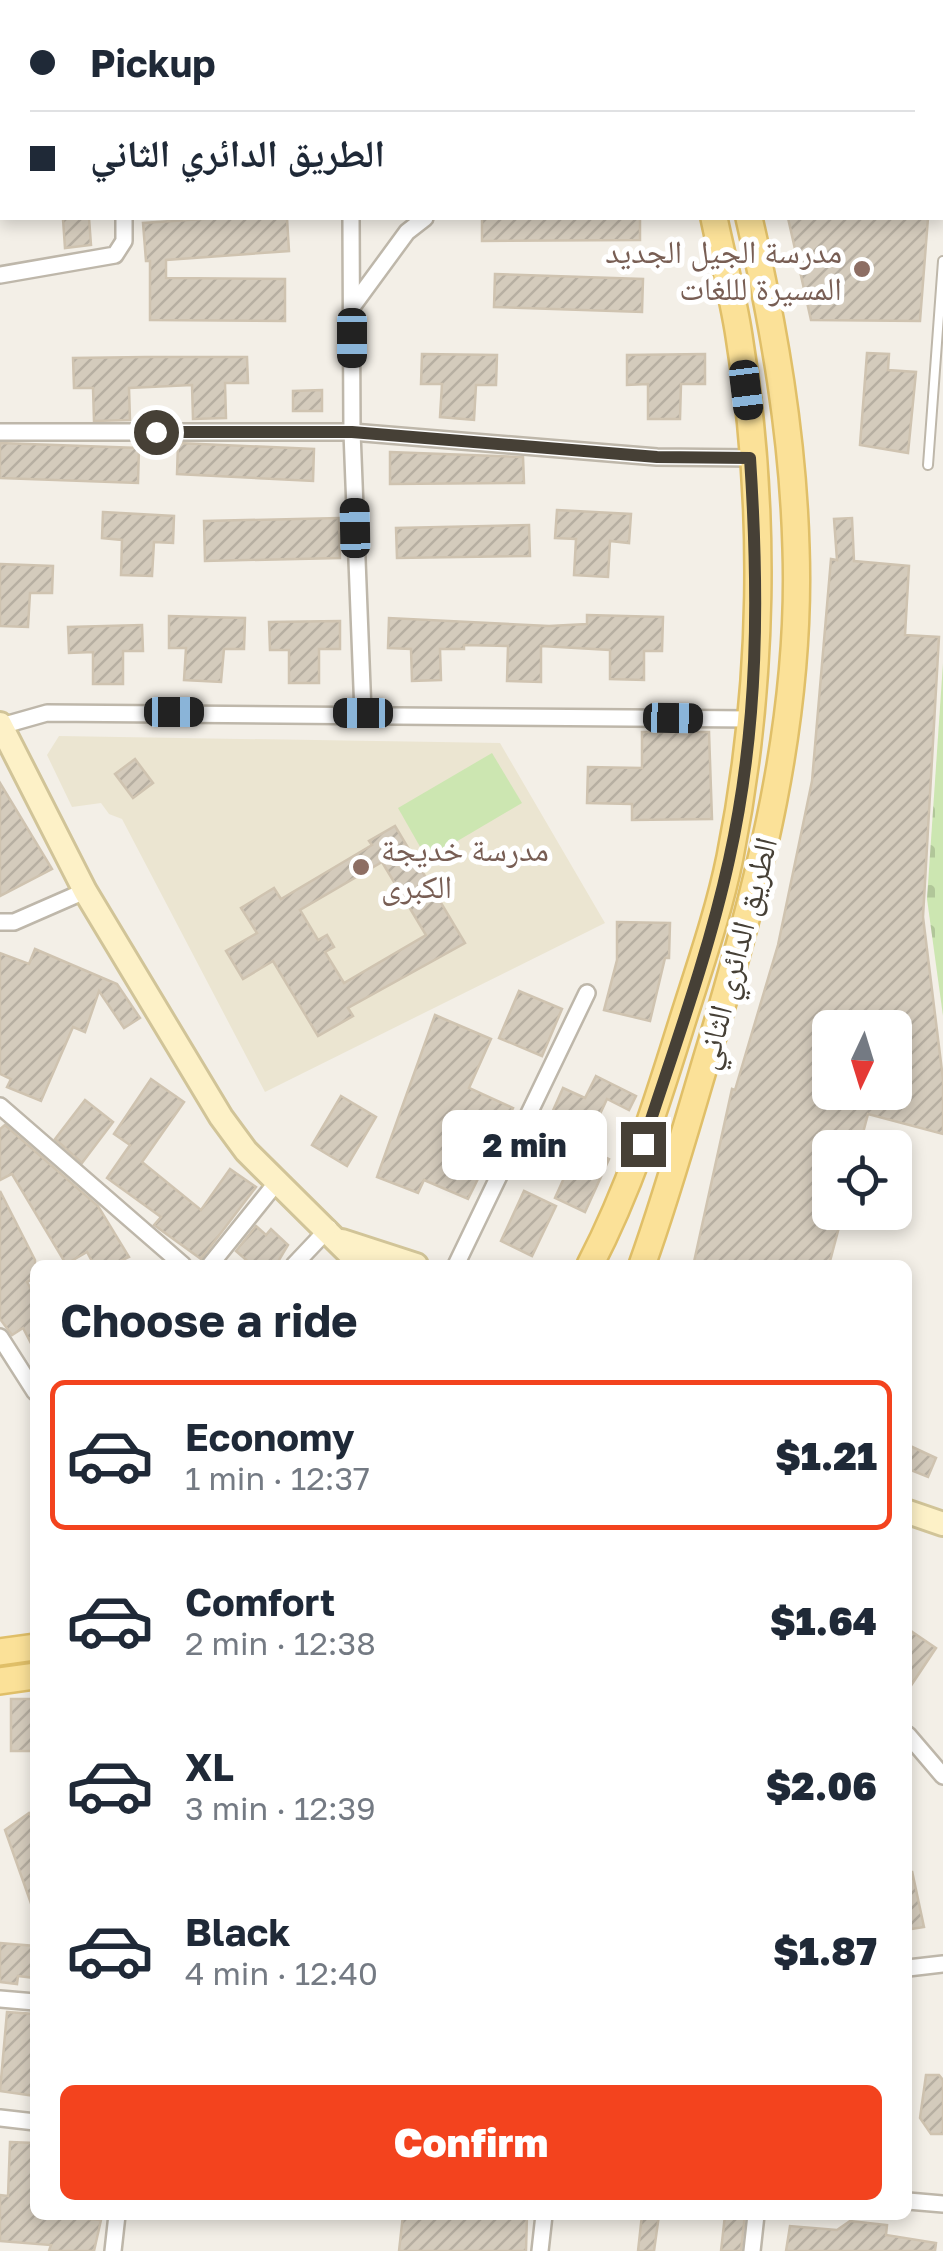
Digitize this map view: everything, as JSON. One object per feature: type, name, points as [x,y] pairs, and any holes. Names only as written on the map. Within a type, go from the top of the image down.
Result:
[{"type":"main road","points":[[589,0],[604,0]]},
{"type":"main road","name":"الطريق الدائري الثاني","points":[[592,1260],[643,1144],[699,969],[729,860],[751,718],[759,594],[750,458],[739,334],[714,220]]},
{"type":"main road","name":"الطريق الدائري الثاني","points":[[644,1260],[751,914],[790,707],[796,564],[792,479],[772,321],[749,220]]},
{"type":"main road","points":[[0,1652],[30,1647]]},
{"type":"main road","points":[[0,1681],[30,1677]]},
{"type":"street","points":[[0,275],[115,255],[124,242],[124,220]]},
{"type":"street","points":[[351,220],[352,432],[363,713]]},
{"type":"street","points":[[352,307],[407,232],[422,220]]},
{"type":"street","points":[[0,432],[352,432],[657,457],[750,458]]},
{"type":"street","points":[[358,1260],[277,1182],[220,1117],[6,751],[0,725],[47,713],[751,718]]},
{"type":"street","points":[[0,922],[14,922],[86,891]]},
{"type":"street","points":[[458,1260],[587,994]]},
{"type":"street","points":[[0,1106],[177,1260]]},
{"type":"street","points":[[214,1260],[277,1182]]},
{"type":"street","points":[[301,1260],[336,1235]]},
{"type":"street","points":[[336,1235],[404,1260]]},
{"type":"street","points":[[0,1337],[30,1384]]},
{"type":"street","points":[[912,1513],[943,1524]]},
{"type":"street","points":[[912,1740],[943,1776]]},
{"type":"street","points":[[912,1968],[943,1964]]},
{"type":"street","points":[[0,1998],[30,2001]]},
{"type":"street","points":[[0,2118],[30,2121]]},
{"type":"street","points":[[912,2200],[943,2204]]},
{"type":"street","points":[[113,2251],[116,2220]]},
{"type":"street","points":[[540,2251],[543,2220]]},
{"type":"street","points":[[752,2251],[755,2220]]},
{"type":"lane","points":[[928,465],[943,260]]},
{"type":"shaded area","name":"مدرسة خديجة الكبرى","points":[[59,736],[500,743],[605,923],[265,1092],[122,819],[109,814],[101,803],[72,807],[47,755]]},
{"type":"green space","points":[[943,663],[943,1016],[927,899]]},
{"type":"green space","points":[[492,753],[522,803],[427,859],[398,808]]},
{"type":"building","points":[[63,220],[89,220],[91,245],[65,248]]},
{"type":"building","points":[[287,220],[289,251],[166,260],[166,278],[285,279],[285,321],[150,320],[150,261],[146,261],[143,223]]},
{"type":"building","points":[[482,220],[640,220],[640,240],[482,241]]},
{"type":"building","name":"مدرسة الجيل الجديد المسيرة لللغات","points":[[788,220],[928,220],[920,321],[811,320]]},
{"type":"building","points":[[495,274],[643,279],[642,312],[494,307]]},
{"type":"building","points":[[867,353],[889,354],[888,370],[916,372],[908,453],[860,445]]},
{"type":"building","points":[[422,354],[497,355],[496,385],[476,385],[474,420],[440,417],[442,384],[421,384]]},
{"type":"building","points":[[705,354],[705,384],[681,384],[680,419],[648,419],[648,384],[627,385],[627,355]]},
{"type":"building","points":[[247,357],[248,383],[225,383],[226,418],[193,419],[192,385],[129,388],[130,420],[94,421],[93,388],[74,388],[73,358]]},
{"type":"building","points":[[322,390],[322,411],[293,411],[293,391]]},
{"type":"building","points":[[0,443],[139,448],[138,483],[0,478]]},
{"type":"building","points":[[178,443],[314,449],[313,481],[177,474]]},
{"type":"building","points":[[390,452],[523,457],[524,483],[390,484]]},
{"type":"building","points":[[557,510],[631,514],[629,543],[610,541],[608,577],[574,575],[576,539],[555,538]]},
{"type":"building","points":[[103,512],[174,516],[173,543],[154,542],[152,576],[121,575],[122,540],[102,538]]},
{"type":"building","points":[[339,518],[340,558],[205,561],[204,521]]},
{"type":"building","points":[[852,518],[854,561],[909,566],[905,635],[939,637],[923,917],[943,1079],[943,1134],[868,1114],[864,1130],[812,1130],[812,1230],[838,1230],[830,1260],[694,1260],[732,1089],[735,1090],[778,945],[812,781],[831,559],[837,560],[834,519]]},
{"type":"building","points":[[529,525],[530,556],[397,558],[396,528]]},
{"type":"building","points":[[0,564],[53,566],[52,593],[30,593],[28,627],[0,626]]},
{"type":"building","points":[[587,615],[663,617],[662,651],[644,651],[644,680],[610,679],[610,650],[541,646],[541,682],[507,681],[508,646],[464,645],[464,649],[440,649],[441,680],[412,681],[411,649],[388,648],[389,618],[549,626],[587,624]]},
{"type":"building","points":[[169,616],[245,618],[244,649],[224,649],[221,682],[184,680],[186,648],[169,648]]},
{"type":"building","points":[[340,621],[340,649],[319,649],[319,683],[289,683],[289,650],[270,650],[269,622]]},
{"type":"building","points":[[142,625],[143,651],[123,651],[123,684],[93,684],[93,652],[69,653],[68,627]]},
{"type":"building","points":[[642,732],[709,732],[712,819],[632,820],[632,804],[587,803],[588,767],[642,768]]},
{"type":"building","points":[[135,759],[153,783],[133,798],[115,774]]},
{"type":"building","points":[[0,783],[52,869],[0,896]]},
{"type":"building","points":[[395,826],[465,943],[348,1008],[353,1016],[318,1036],[273,961],[243,979],[226,951],[257,933],[241,908],[274,888],[281,899],[372,845],[369,841]],"holes":[[[382,862],[426,935],[344,983],[325,952],[334,947],[327,935],[318,940],[300,910]]]},
{"type":"building","points":[[617,922],[670,923],[669,958],[665,958],[650,1021],[604,1010],[617,960]]},
{"type":"building","points":[[35,949],[117,984],[140,1018],[124,1028],[99,991],[85,1032],[73,1027],[41,1101],[7,1087],[11,1079],[0,1074],[0,953],[29,964]]},
{"type":"building","points":[[519,991],[562,1009],[542,1056],[499,1038]]},
{"type":"building","points":[[435,1015],[491,1039],[469,1088],[513,1108],[468,1199],[424,1180],[418,1193],[377,1177]]},
{"type":"building","points":[[596,1076],[636,1096],[629,1110],[607,1099],[587,1142],[547,1124],[563,1088],[585,1098]]},
{"type":"building","points":[[151,1079],[184,1102],[142,1162],[201,1210],[230,1169],[256,1187],[201,1259],[154,1225],[161,1217],[107,1178],[130,1145],[114,1134]]},
{"type":"building","points":[[341,1096],[376,1117],[347,1166],[312,1145]]},
{"type":"building","points":[[85,1100],[113,1122],[82,1163],[55,1139]]},
{"type":"building","points":[[5,1125],[98,1206],[129,1257],[91,1260],[87,1252],[73,1260],[64,1260],[12,1174],[0,1180],[0,1129]]},
{"type":"building","points":[[579,1145],[609,1159],[585,1212],[555,1198]]},
{"type":"building","points":[[0,1191],[35,1260],[30,1260],[27,1282],[30,1341],[23,1328],[12,1335],[0,1319]]},
{"type":"building","points":[[524,1191],[556,1206],[532,1256],[501,1241]]},
{"type":"building","points":[[256,1226],[266,1235],[271,1229],[288,1245],[279,1260],[246,1260],[236,1251]]},
{"type":"building","points":[[912,1447],[936,1458],[928,1477],[912,1471]]},
{"type":"building","points":[[912,1632],[936,1648],[912,1684]]},
{"type":"building","points":[[11,1699],[30,1699],[30,1751],[11,1751]]},
{"type":"building","points":[[30,1814],[30,1901],[5,1830]]},
{"type":"building","points":[[912,1871],[924,1927],[912,1929]]},
{"type":"building","points":[[0,1943],[30,1946],[30,1977],[18,1976],[17,1984],[0,1982]]},
{"type":"building","points":[[7,2012],[30,2014],[30,2095],[0,2091]]},
{"type":"building","points":[[926,2075],[939,2075],[943,2080],[943,2134],[931,2134],[920,2118]]},
{"type":"building","points":[[10,2142],[30,2143],[30,2220],[101,2220],[94,2251],[49,2251],[51,2245],[0,2241],[0,2195],[8,2196]]},
{"type":"building","points":[[402,2220],[527,2220],[526,2251],[399,2251]]},
{"type":"building","points":[[641,2220],[658,2220],[654,2251],[638,2251]]},
{"type":"building","points":[[724,2220],[744,2220],[741,2251],[721,2251]]},
{"type":"building","points":[[850,2221],[887,2225],[886,2235],[936,2243],[935,2251],[786,2251],[790,2226],[837,2230]]},
{"type":"place","name":"مدرسة الجيل الجديد المسيرة لللغات","points":[[862,269]]},
{"type":"place","name":"مدرسة خديجة الكبرى","points":[[361,867]]},
{"type":"route","points":[[156,432],[352,432],[657,457],[750,458],[759,594],[742,788],[711,927],[643,1144]]}]
